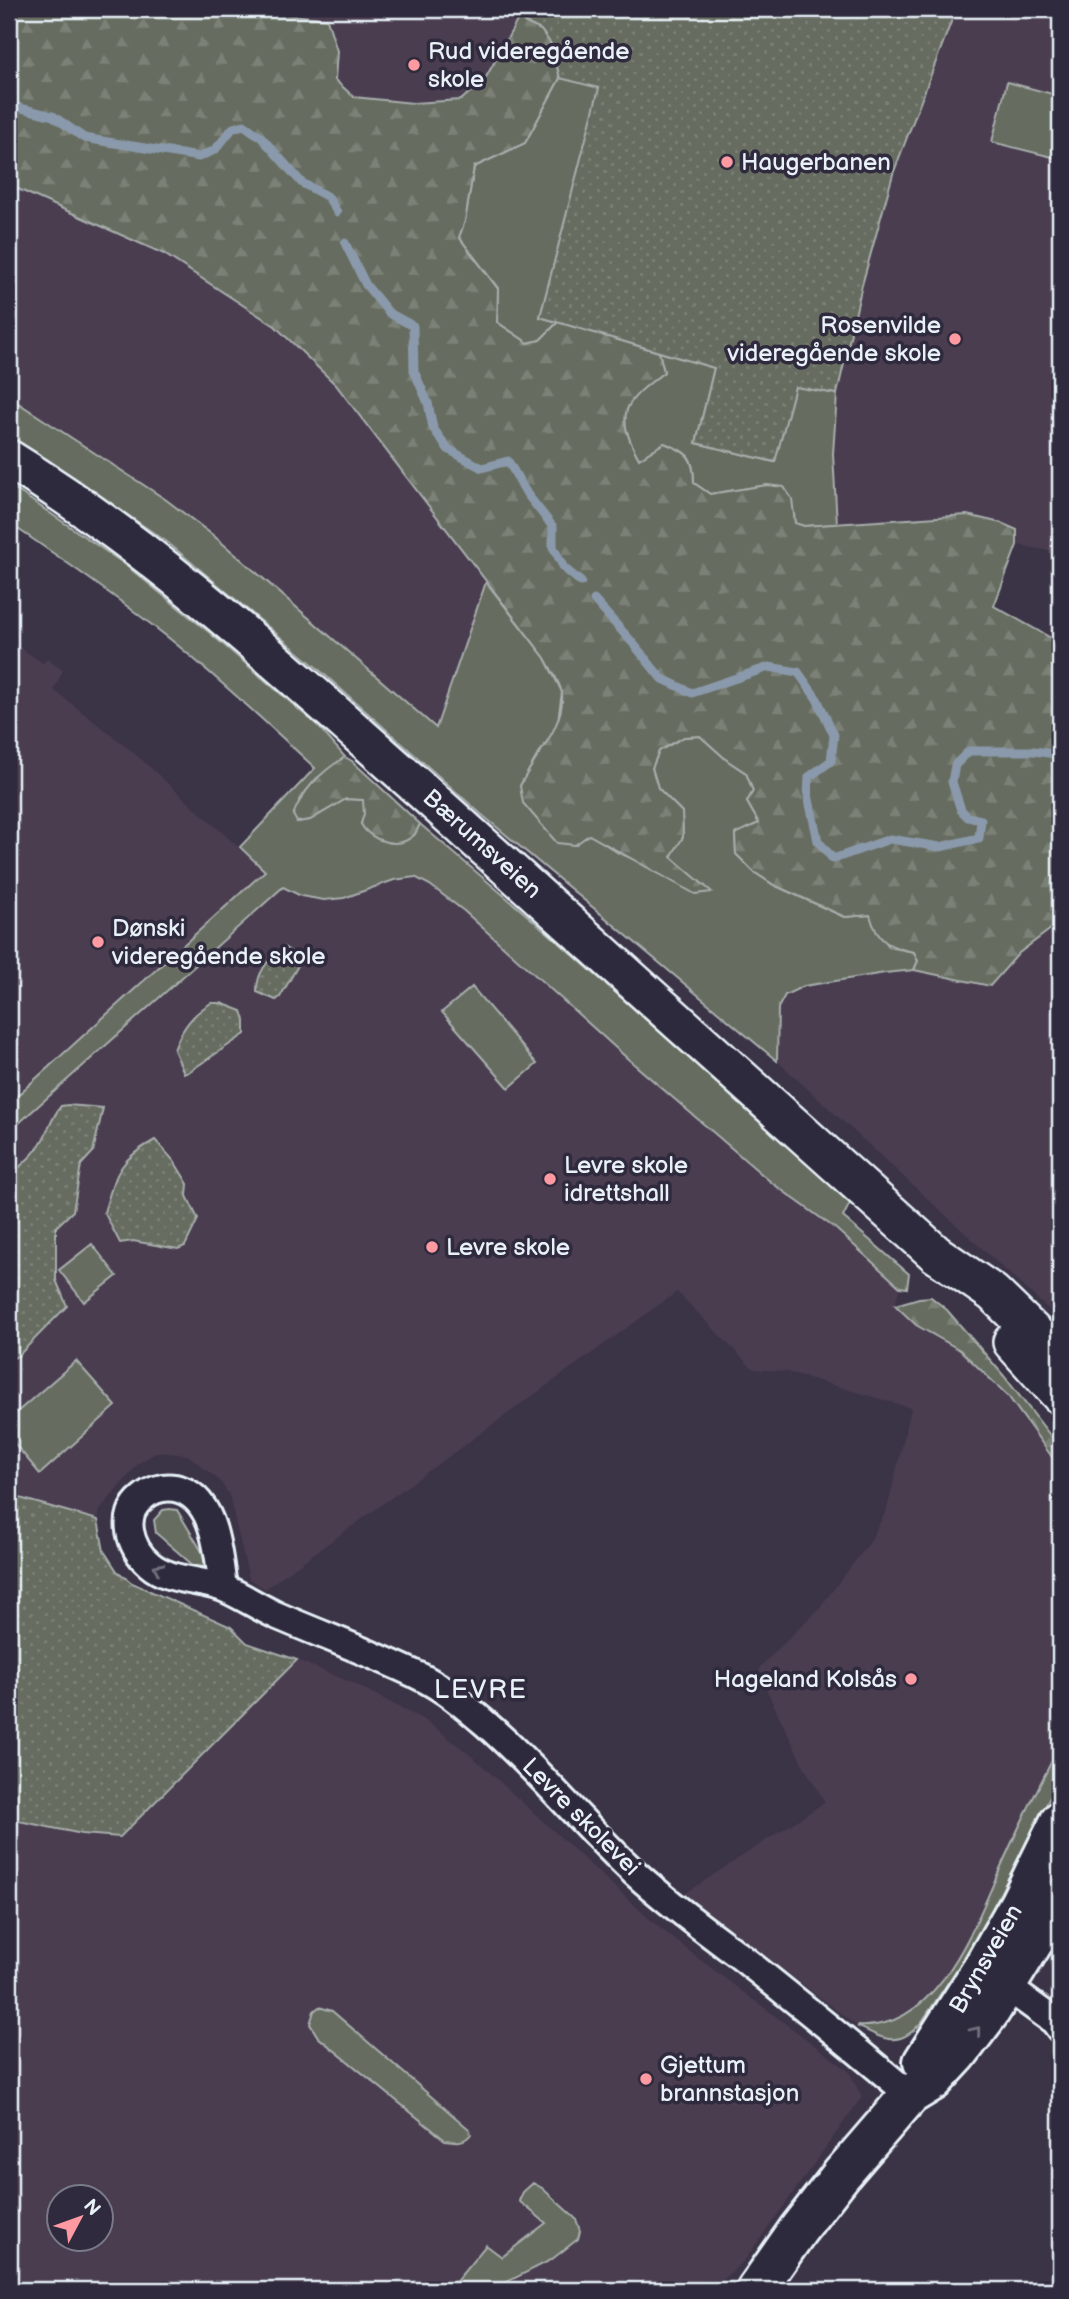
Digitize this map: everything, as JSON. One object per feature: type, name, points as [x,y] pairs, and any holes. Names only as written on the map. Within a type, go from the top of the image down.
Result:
[{"type":"main road","name":"Bærumsveien","points":[[9,458],[116,533],[257,645],[936,1254],[993,1293],[1060,1358]]},
{"type":"main road","name":"Bærumsveien","points":[[936,1254],[1060,1395]]},
{"type":"main road","name":"Brynsveien","points":[[994,1978],[1018,1904],[1060,1821]]},
{"type":"main road","name":"Brynsveien","points":[[756,2290],[818,2204],[909,2095],[920,2065],[1060,1899]]},
{"type":"street","name":"Levre skolevei","points":[[223,1587],[277,1615],[423,1678],[461,1702],[510,1745],[590,1829],[677,1910],[740,1957],[909,2095]]},
{"type":"street","points":[[994,1978],[1054,2021],[1060,2029]]},
{"type":"shaded area","name":"Rud videregående skole","points":[[237,9],[530,9],[518,19],[485,79],[461,100],[413,103],[354,97],[335,80],[337,51],[327,19]]},
{"type":"shaded area","name":"Rosenvilde videregående skole","points":[[956,9],[1060,9],[1060,553],[1017,545],[1016,530],[1001,523],[967,515],[837,524],[833,454],[837,394],[862,285],[893,174]]},
{"type":"shaded area","points":[[9,185],[164,254],[275,326],[336,385],[486,582],[437,728],[214,536],[165,499],[9,397]]},
{"type":"shaded area","name":"Levre skole","points":[[9,640],[43,663],[47,659],[63,670],[54,690],[132,751],[283,887],[301,896],[324,900],[344,898],[394,880],[415,877],[464,911],[628,1059],[772,1183],[836,1229],[900,1287],[895,1305],[916,1325],[960,1350],[1008,1396],[1060,1468],[1060,1745],[957,1961],[938,1987],[908,2014],[885,2024],[857,2026],[684,1894],[825,1802],[804,1767],[766,1689],[759,1668],[819,1608],[869,1543],[887,1509],[911,1408],[787,1372],[753,1369],[677,1292],[265,1589],[249,1579],[229,1495],[220,1481],[187,1455],[157,1452],[139,1463],[100,1510],[98,1520],[9,1495]]},
{"type":"shaded area","points":[[1060,922],[1060,1320],[777,1061],[778,1007],[785,995],[804,986],[914,970],[990,986],[1019,953]]},
{"type":"shaded area","points":[[297,1660],[353,1683],[428,1722],[473,1757],[654,1923],[849,2071],[862,2097],[745,2260],[721,2281],[704,2280],[696,2290],[656,2290],[639,2279],[615,2290],[22,2290],[9,2281],[9,1819],[120,1836]]},
{"type":"green space","points":[[9,9],[237,9],[327,19],[337,51],[335,80],[354,97],[413,103],[461,100],[485,79],[518,19],[541,30],[551,44],[560,78],[525,143],[474,167],[465,221],[459,237],[498,289],[497,322],[528,343],[540,340],[558,322],[659,352],[664,372],[632,400],[625,419],[626,430],[639,459],[664,443],[684,452],[693,467],[694,483],[710,494],[767,485],[784,487],[792,499],[795,523],[804,526],[967,515],[1001,523],[1017,530],[1017,545],[994,606],[1060,643],[1060,922],[1019,953],[990,986],[914,970],[918,961],[914,952],[885,942],[876,931],[870,915],[845,917],[774,885],[754,872],[736,854],[735,834],[759,823],[747,802],[753,791],[746,773],[700,736],[684,737],[659,751],[652,768],[658,788],[682,812],[683,837],[671,857],[712,892],[695,894],[589,835],[575,845],[557,843],[523,803],[520,786],[559,718],[562,693],[557,680],[545,658],[336,385],[275,326],[164,254],[9,185]]},
{"type":"green space","name":"Haugerbanen","points":[[530,9],[956,9],[893,174],[862,285],[837,394],[795,387],[775,462],[696,443],[714,368],[540,317],[599,88],[560,78],[551,44],[541,30],[518,19]]},
{"type":"green space","points":[[560,78],[600,87],[540,317],[558,322],[540,340],[528,343],[497,322],[498,288],[459,237],[465,221],[474,167],[525,143]]},
{"type":"green space","points":[[1007,82],[1060,96],[1060,159],[992,142]]},
{"type":"green space","points":[[659,352],[714,368],[696,443],[774,462],[795,386],[837,394],[833,454],[837,524],[795,524],[794,514],[767,485],[710,494],[694,483],[693,467],[688,456],[664,443],[639,459],[626,430],[625,419],[632,400],[664,372]]},
{"type":"green space","points":[[9,397],[165,499],[214,536],[436,728],[486,582],[545,658],[562,692],[557,728],[520,786],[617,852],[711,892],[670,856],[683,837],[682,812],[658,788],[652,768],[659,751],[684,737],[700,736],[746,773],[753,791],[747,802],[759,823],[735,834],[736,854],[754,872],[774,885],[844,917],[870,915],[889,947],[914,952],[918,961],[914,970],[804,986],[785,995],[778,1008],[777,1061],[481,814],[316,667],[167,542],[9,436]]},
{"type":"green space","points":[[9,485],[123,563],[210,633],[318,726],[345,757],[316,779],[299,800],[297,822],[310,820],[346,799],[364,800],[361,824],[414,835],[420,824],[555,939],[850,1203],[843,1217],[909,1274],[907,1288],[900,1287],[836,1229],[772,1183],[628,1059],[464,911],[415,877],[394,880],[344,898],[324,900],[301,896],[283,887],[9,1132],[9,1103],[265,871],[240,847],[315,768],[244,702],[170,639],[9,523]]},
{"type":"green space","points":[[345,757],[420,824],[415,834],[401,842],[393,843],[371,835],[361,824],[364,814],[363,800],[346,799],[310,820],[297,822],[293,815],[308,789],[329,768]]},
{"type":"green space","points":[[284,947],[300,958],[300,962],[276,1000],[257,992],[257,985],[264,966]]},
{"type":"green space","points":[[472,987],[537,1064],[509,1088],[442,1012]]},
{"type":"green space","points":[[211,1003],[221,1003],[242,1011],[245,1034],[184,1073],[174,1050],[177,1042],[193,1017]]},
{"type":"green space","points":[[61,1106],[103,1108],[93,1152],[81,1165],[73,1211],[56,1227],[56,1280],[67,1306],[18,1356],[9,1360],[9,1180],[39,1146]]},
{"type":"green space","points":[[155,1140],[174,1161],[188,1184],[187,1196],[198,1219],[185,1246],[178,1249],[133,1241],[120,1243],[104,1212],[120,1169],[133,1154]]},
{"type":"green space","points":[[92,1244],[117,1276],[84,1302],[59,1270]]},
{"type":"green space","points":[[931,1297],[947,1310],[1004,1376],[1060,1448],[1060,1468],[1008,1396],[960,1350],[916,1325],[895,1305]]},
{"type":"green space","points":[[76,1361],[116,1406],[40,1474],[9,1437],[9,1419]]},
{"type":"green space","points":[[9,1495],[98,1520],[104,1551],[117,1571],[132,1583],[231,1627],[247,1643],[297,1660],[120,1837],[82,1834],[9,1819]]},
{"type":"green space","points":[[163,1510],[177,1510],[204,1555],[204,1566],[195,1567],[156,1533],[154,1520]]},
{"type":"green space","points":[[1060,1745],[1060,1778],[974,1944],[921,2023],[898,2039],[883,2038],[857,2026],[887,2022],[913,2010],[935,1989],[954,1964]]},
{"type":"green space","points":[[319,2007],[332,2011],[469,2129],[471,2134],[462,2141],[445,2140],[318,2037],[310,2024],[314,2011]]},
{"type":"green space","points":[[533,2183],[576,2219],[580,2231],[578,2239],[551,2260],[491,2290],[449,2290],[486,2245],[502,2257],[546,2223],[519,2201],[523,2192]]},
{"type":"waterway","points":[[9,105],[53,116],[84,138],[199,157],[215,150],[233,128],[244,125],[261,137],[302,183],[328,197],[337,212]]},
{"type":"waterway","points":[[345,243],[366,285],[389,313],[413,326],[414,371],[428,403],[433,428],[448,449],[482,468],[508,461],[527,494],[553,527],[553,547],[564,568],[581,582]]},
{"type":"waterway","points":[[594,600],[661,678],[692,693],[769,667],[798,672],[817,699],[834,735],[831,761],[809,777],[808,795],[818,841],[833,859],[890,839],[940,847],[979,838],[981,820],[968,817],[961,810],[952,782],[955,765],[969,751],[1060,752]]},
{"type":"place","name":"Rud videregående skole","points":[[414,65]]},
{"type":"place","name":"Haugerbanen","points":[[727,162]]},
{"type":"place","name":"Rosenvilde videregående skole","points":[[955,339]]},
{"type":"place","name":"Dønski videregående skole","points":[[98,942]]},
{"type":"place","name":"Levre skole idrettshall","points":[[550,1179]]},
{"type":"place","name":"Levre skole","points":[[432,1247]]},
{"type":"place","name":"Hageland Kolsås","points":[[911,1679]]},
{"type":"place","name":"Gjettum brannstasjon","points":[[646,2079]]},
{"type":"district","name":"LEVRE","points":[[481,1690]]}]
